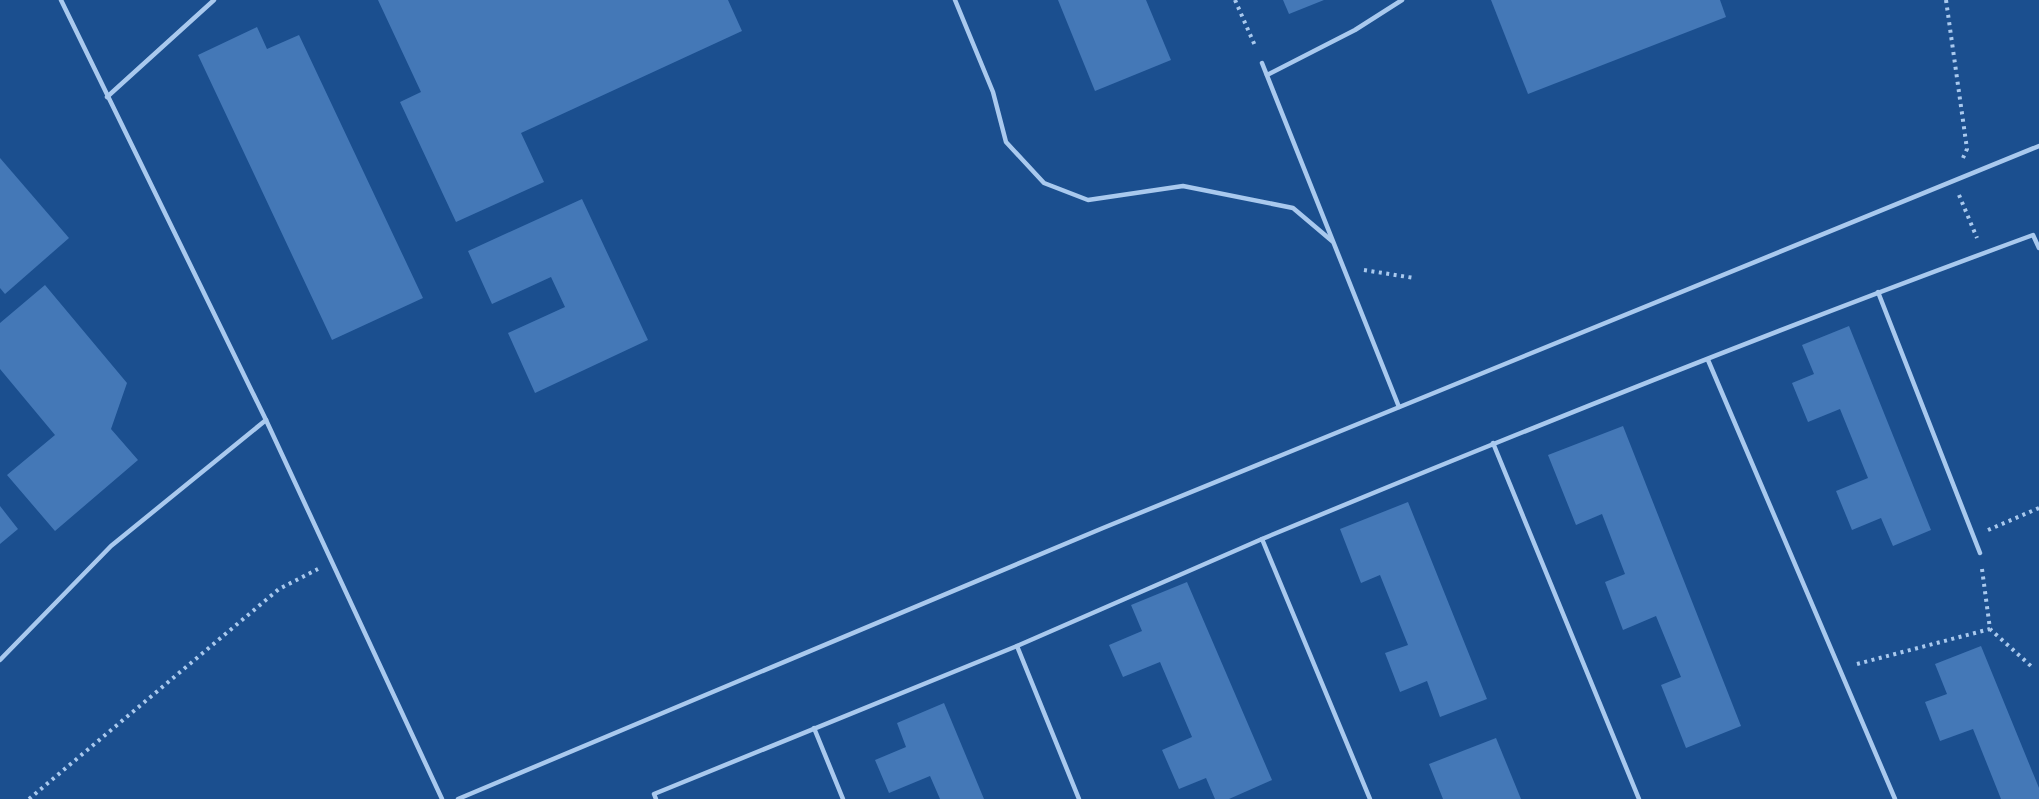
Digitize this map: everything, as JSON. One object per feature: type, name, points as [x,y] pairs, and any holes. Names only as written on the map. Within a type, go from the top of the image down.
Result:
[{"type":"lane","points":[[61,0],[266,420],[442,799]]},
{"type":"lane","points":[[107,97],[214,0]]},
{"type":"lane","points":[[955,0],[993,92],[1006,142],[1044,183],[1088,200],[1182,186],[1271,203],[1293,208],[1332,241]]},
{"type":"lane","points":[[1267,75],[1355,30],[1401,0]]},
{"type":"lane","points":[[1262,63],[1399,407]]},
{"type":"lane","points":[[458,799],[1092,532],[2039,146]]},
{"type":"lane","points":[[656,799],[654,794],[1017,646],[1262,539],[1493,443],[1878,292],[2033,234],[2039,248]]},
{"type":"lane","points":[[1878,292],[1980,553]]},
{"type":"lane","points":[[1708,360],[1896,799]]},
{"type":"lane","points":[[0,660],[111,546],[266,420]]},
{"type":"lane","points":[[1493,443],[1639,799]]},
{"type":"lane","points":[[1262,539],[1370,799]]},
{"type":"lane","points":[[1017,646],[1079,799]]},
{"type":"lane","points":[[814,728],[843,799]]},
{"type":"path","points":[[1235,0],[1262,63]]},
{"type":"path","points":[[1946,0],[1967,149],[1953,181],[1983,253]]},
{"type":"path","points":[[1342,266],[1414,278]]},
{"type":"path","points":[[1973,537],[2039,508]]},
{"type":"path","points":[[1980,553],[1990,629],[2032,667]]},
{"type":"path","points":[[29,799],[279,589],[332,562]]},
{"type":"path","points":[[1839,668],[1990,629]]},
{"type":"building","points":[[378,0],[728,0],[742,31],[521,133],[544,182],[456,222],[400,102],[421,92]]},
{"type":"building","points":[[1058,0],[1146,0],[1171,60],[1095,91]]},
{"type":"building","points":[[1283,0],[1324,0],[1289,14]]},
{"type":"building","points":[[1491,0],[1720,0],[1726,17],[1528,94]]},
{"type":"building","points":[[257,27],[267,49],[299,35],[423,298],[332,340],[198,55]]},
{"type":"building","points":[[0,158],[69,238],[5,294],[0,288]]},
{"type":"building","points":[[582,199],[648,340],[535,393],[508,333],[565,307],[551,277],[492,304],[468,251]]},
{"type":"building","points":[[45,285],[127,383],[111,429],[138,460],[55,531],[7,475],[55,435],[0,369],[0,323]]},
{"type":"building","points":[[1849,326],[1931,530],[1893,546],[1881,518],[1852,530],[1836,491],[1868,478],[1840,409],[1808,422],[1792,383],[1814,374],[1802,345]]},
{"type":"building","points":[[1623,426],[1741,726],[1686,748],[1661,685],[1681,677],[1656,616],[1623,630],[1605,582],[1625,574],[1602,514],[1576,525],[1548,455]]},
{"type":"building","points":[[1408,502],[1487,699],[1440,717],[1427,681],[1400,692],[1385,653],[1408,645],[1380,575],[1361,583],[1340,529]]},
{"type":"building","points":[[0,506],[18,529],[0,544]]},
{"type":"building","points":[[1187,582],[1272,780],[1229,799],[1215,799],[1206,778],[1179,789],[1162,750],[1192,737],[1160,662],[1123,677],[1109,645],[1142,631],[1131,605]]},
{"type":"building","points":[[1981,646],[2039,788],[2039,799],[2001,799],[1973,729],[1940,741],[1925,702],[1947,694],[1935,664]]},
{"type":"building","points":[[944,703],[984,799],[940,799],[930,776],[889,793],[875,760],[906,747],[897,723]]},
{"type":"building","points":[[1496,738],[1521,799],[1443,799],[1429,764]]}]
